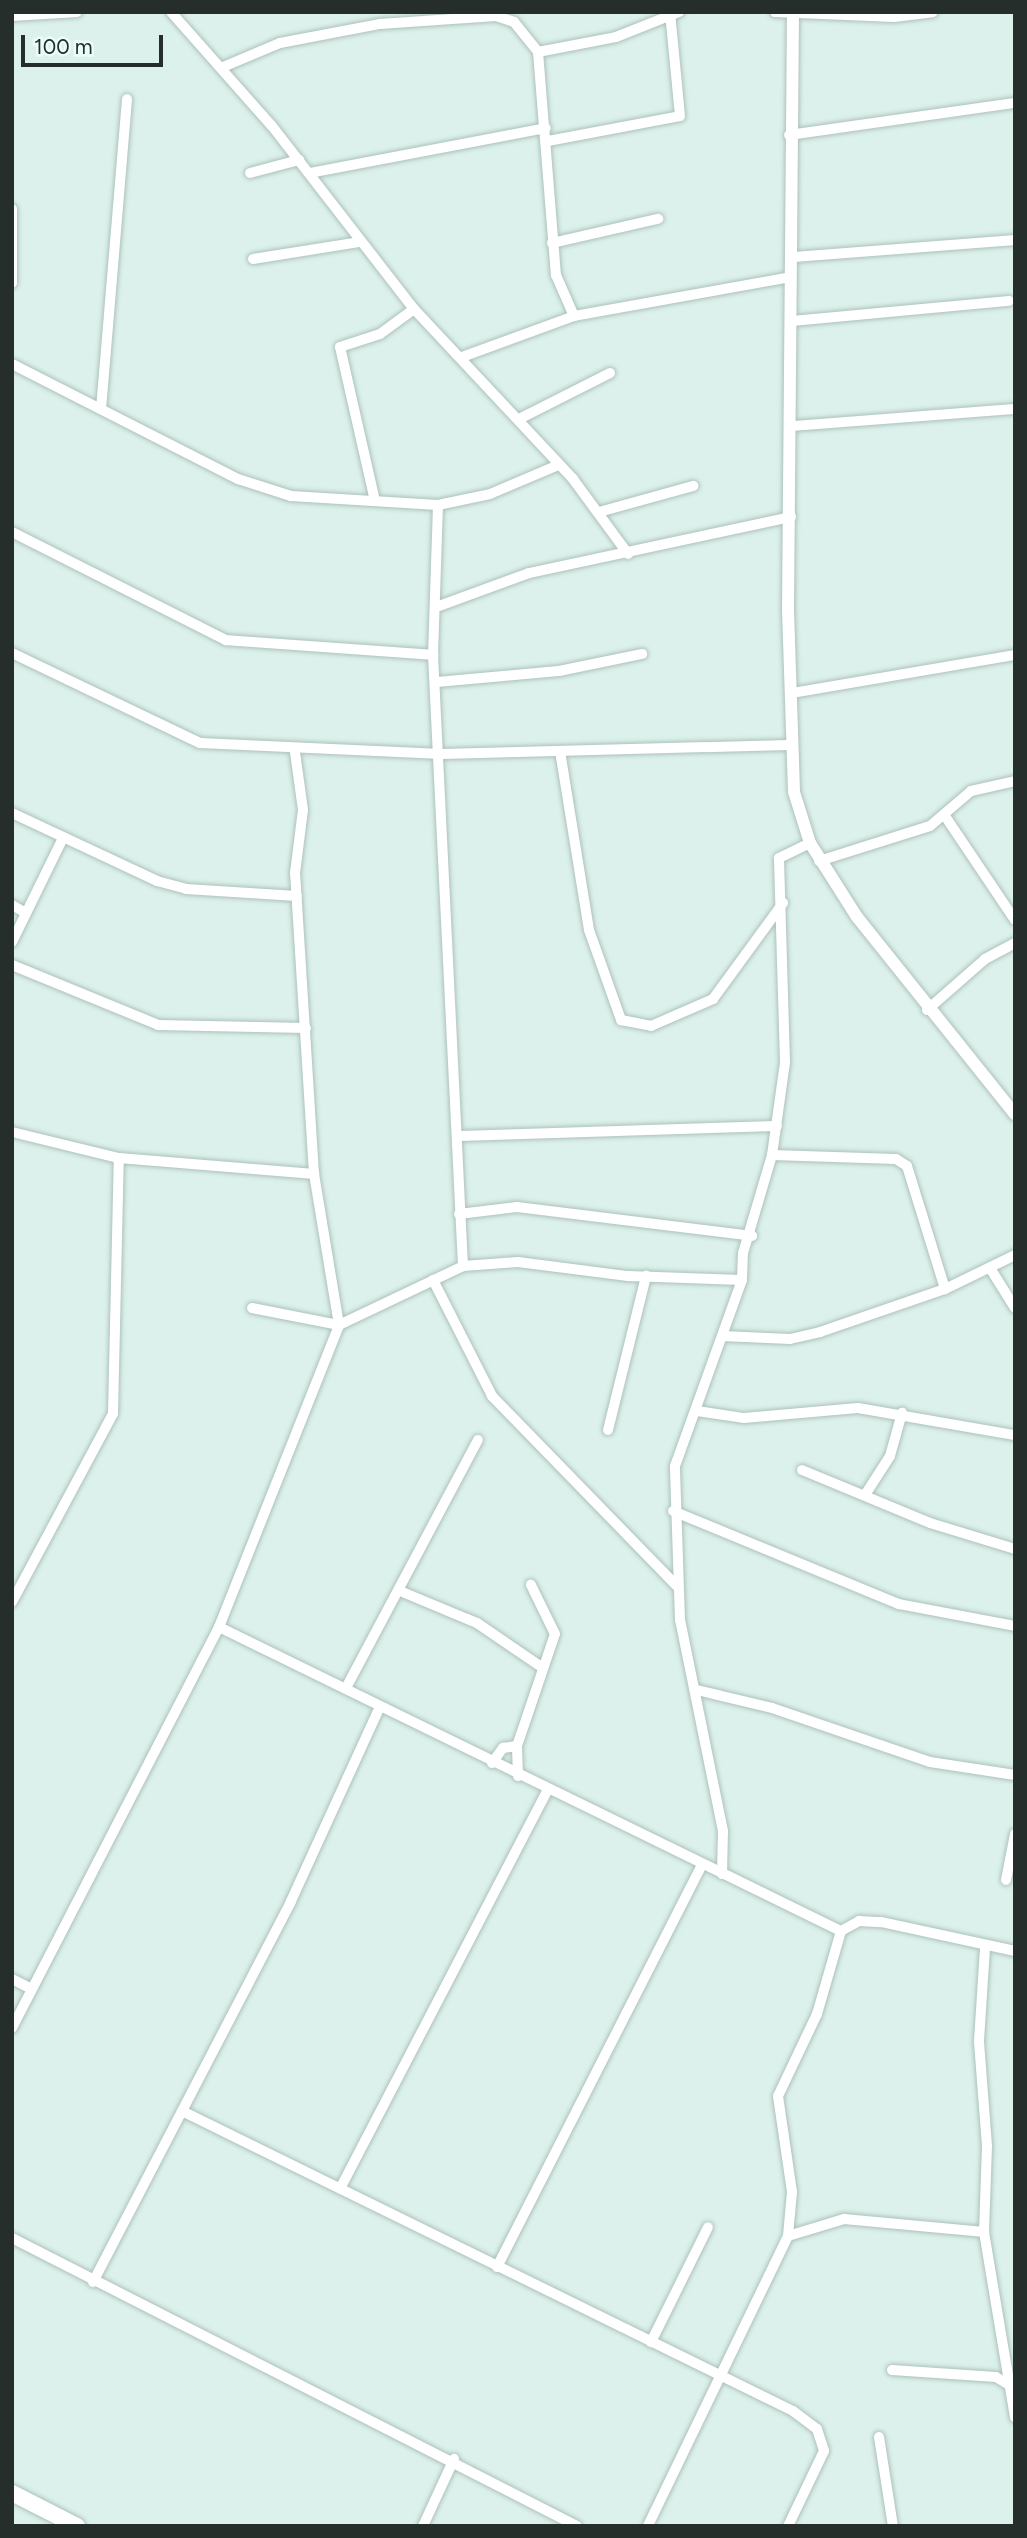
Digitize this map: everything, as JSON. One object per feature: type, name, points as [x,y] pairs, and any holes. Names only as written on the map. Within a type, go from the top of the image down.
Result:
[{"type":"main road","points":[[12,2493],[77,2526]]},
{"type":"street","points":[[12,16],[76,12]]},
{"type":"street","points":[[171,12],[223,66],[310,173],[359,242],[414,309],[519,419],[556,466],[599,512],[628,554]]},
{"type":"street","points":[[775,12],[933,12]]},
{"type":"street","points":[[793,13],[789,135],[793,257],[790,277],[793,426],[792,693],[789,745],[793,792],[819,861],[926,1011],[1015,1114]]},
{"type":"street","points":[[538,52],[616,37],[673,14],[680,116],[548,141]]},
{"type":"street","points":[[223,66],[280,43],[380,24],[496,16],[514,22],[538,52],[548,141],[556,275],[574,316]]},
{"type":"street","points":[[101,409],[127,99]]},
{"type":"street","points":[[789,135],[1015,103]]},
{"type":"street","points":[[310,173],[546,128]]},
{"type":"street","points":[[250,173],[299,160]]},
{"type":"street","points":[[12,209],[12,283]]},
{"type":"street","points":[[552,243],[658,219]]},
{"type":"street","points":[[793,257],[1015,240]]},
{"type":"street","points":[[253,259],[359,242]]},
{"type":"street","points":[[462,357],[574,316],[790,277]]},
{"type":"street","points":[[792,321],[1009,301]]},
{"type":"street","points":[[375,501],[340,347],[380,334],[414,309]]},
{"type":"street","points":[[12,364],[238,479],[291,495],[438,505],[502,490],[556,466]]},
{"type":"street","points":[[519,419],[610,373]]},
{"type":"street","points":[[793,426],[1015,409]]},
{"type":"street","points":[[599,512],[693,486]]},
{"type":"street","points":[[438,505],[439,606],[433,655],[442,754],[447,996],[463,1266]]},
{"type":"street","points":[[439,606],[529,573],[628,554],[791,517]]},
{"type":"street","points":[[12,532],[226,640],[433,655]]},
{"type":"street","points":[[12,653],[181,737],[295,752],[442,754],[789,745]]},
{"type":"street","points":[[437,682],[559,671],[642,654]]},
{"type":"street","points":[[792,693],[1015,655]]},
{"type":"street","points":[[560,751],[589,930],[621,1020],[651,1026],[713,999],[784,903]]},
{"type":"street","points":[[12,2028],[219,1627],[339,1325],[314,1174],[297,896],[303,810],[295,752]]},
{"type":"street","points":[[819,861],[945,816],[971,792],[1015,781]]},
{"type":"street","points":[[12,813],[63,838],[186,889],[297,896]]},
{"type":"street","points":[[945,816],[1015,920]]},
{"type":"street","points":[[12,942],[63,838]]},
{"type":"street","points":[[722,1874],[723,1830],[677,1586],[673,1511],[675,1466],[697,1410],[708,1365],[722,1336],[742,1280],[743,1253],[752,1236],[772,1154],[785,1062],[784,903],[779,858],[810,843]]},
{"type":"street","points":[[12,905],[26,913]]},
{"type":"street","points":[[926,1011],[985,959],[1015,943]]},
{"type":"street","points":[[12,965],[158,1025],[306,1028]]},
{"type":"street","points":[[457,1136],[776,1126]]},
{"type":"street","points":[[12,1132],[120,1158],[314,1174]]},
{"type":"street","points":[[772,1154],[896,1159],[907,1166],[945,1289]]},
{"type":"street","points":[[12,1602],[113,1414],[120,1158]]},
{"type":"street","points":[[459,1214],[517,1207],[752,1236]]},
{"type":"street","points":[[722,1336],[790,1339],[945,1289],[1015,1255]]},
{"type":"street","points":[[252,1308],[339,1325],[463,1266],[519,1262],[646,1276],[742,1280]]},
{"type":"street","points":[[990,1268],[1015,1308]]},
{"type":"street","points":[[608,1430],[646,1276]]},
{"type":"street","points":[[433,1280],[492,1396],[677,1586]]},
{"type":"street","points":[[697,1410],[744,1418],[858,1408],[902,1413],[1015,1435]]},
{"type":"street","points":[[865,1495],[890,1456],[902,1413]]},
{"type":"street","points":[[346,1688],[478,1440]]},
{"type":"street","points":[[803,1470],[1015,1549]]},
{"type":"street","points":[[673,1511],[899,1604],[1015,1626]]},
{"type":"street","points":[[517,1776],[517,1746],[555,1634],[553,1620],[531,1585]]},
{"type":"street","points":[[400,1591],[486,1628],[543,1668]]},
{"type":"street","points":[[219,1627],[701,1867],[722,1874],[841,1931]]},
{"type":"street","points":[[697,1690],[772,1707],[930,1762],[1015,1774]]},
{"type":"street","points":[[93,2282],[291,1901],[380,1707]]},
{"type":"street","points":[[492,1763],[503,1748],[517,1746]]},
{"type":"street","points":[[342,2185],[548,1790]]},
{"type":"street","points":[[1006,1880],[1015,1834]]},
{"type":"street","points":[[498,2267],[701,1867]]},
{"type":"street","points":[[648,2526],[716,2374],[788,2236],[792,2192],[775,2112],[778,2096],[817,2014],[841,1931],[859,1921],[881,1922],[985,1948],[1015,1951]]},
{"type":"street","points":[[985,1948],[979,2042],[987,2146],[984,2232],[1015,2417]]},
{"type":"street","points":[[12,1979],[32,1989]]},
{"type":"street","points":[[182,2111],[342,2185],[498,2267],[716,2374],[817,2429],[824,2451],[788,2526]]},
{"type":"street","points":[[788,2236],[844,2219],[984,2232]]},
{"type":"street","points":[[651,2342],[708,2227]]},
{"type":"street","points":[[12,2238],[93,2282],[454,2459],[577,2526]]},
{"type":"street","points":[[892,2370],[996,2377],[1011,2386]]},
{"type":"street","points":[[879,2437],[893,2526]]},
{"type":"street","points":[[423,2526],[454,2459]]}]
